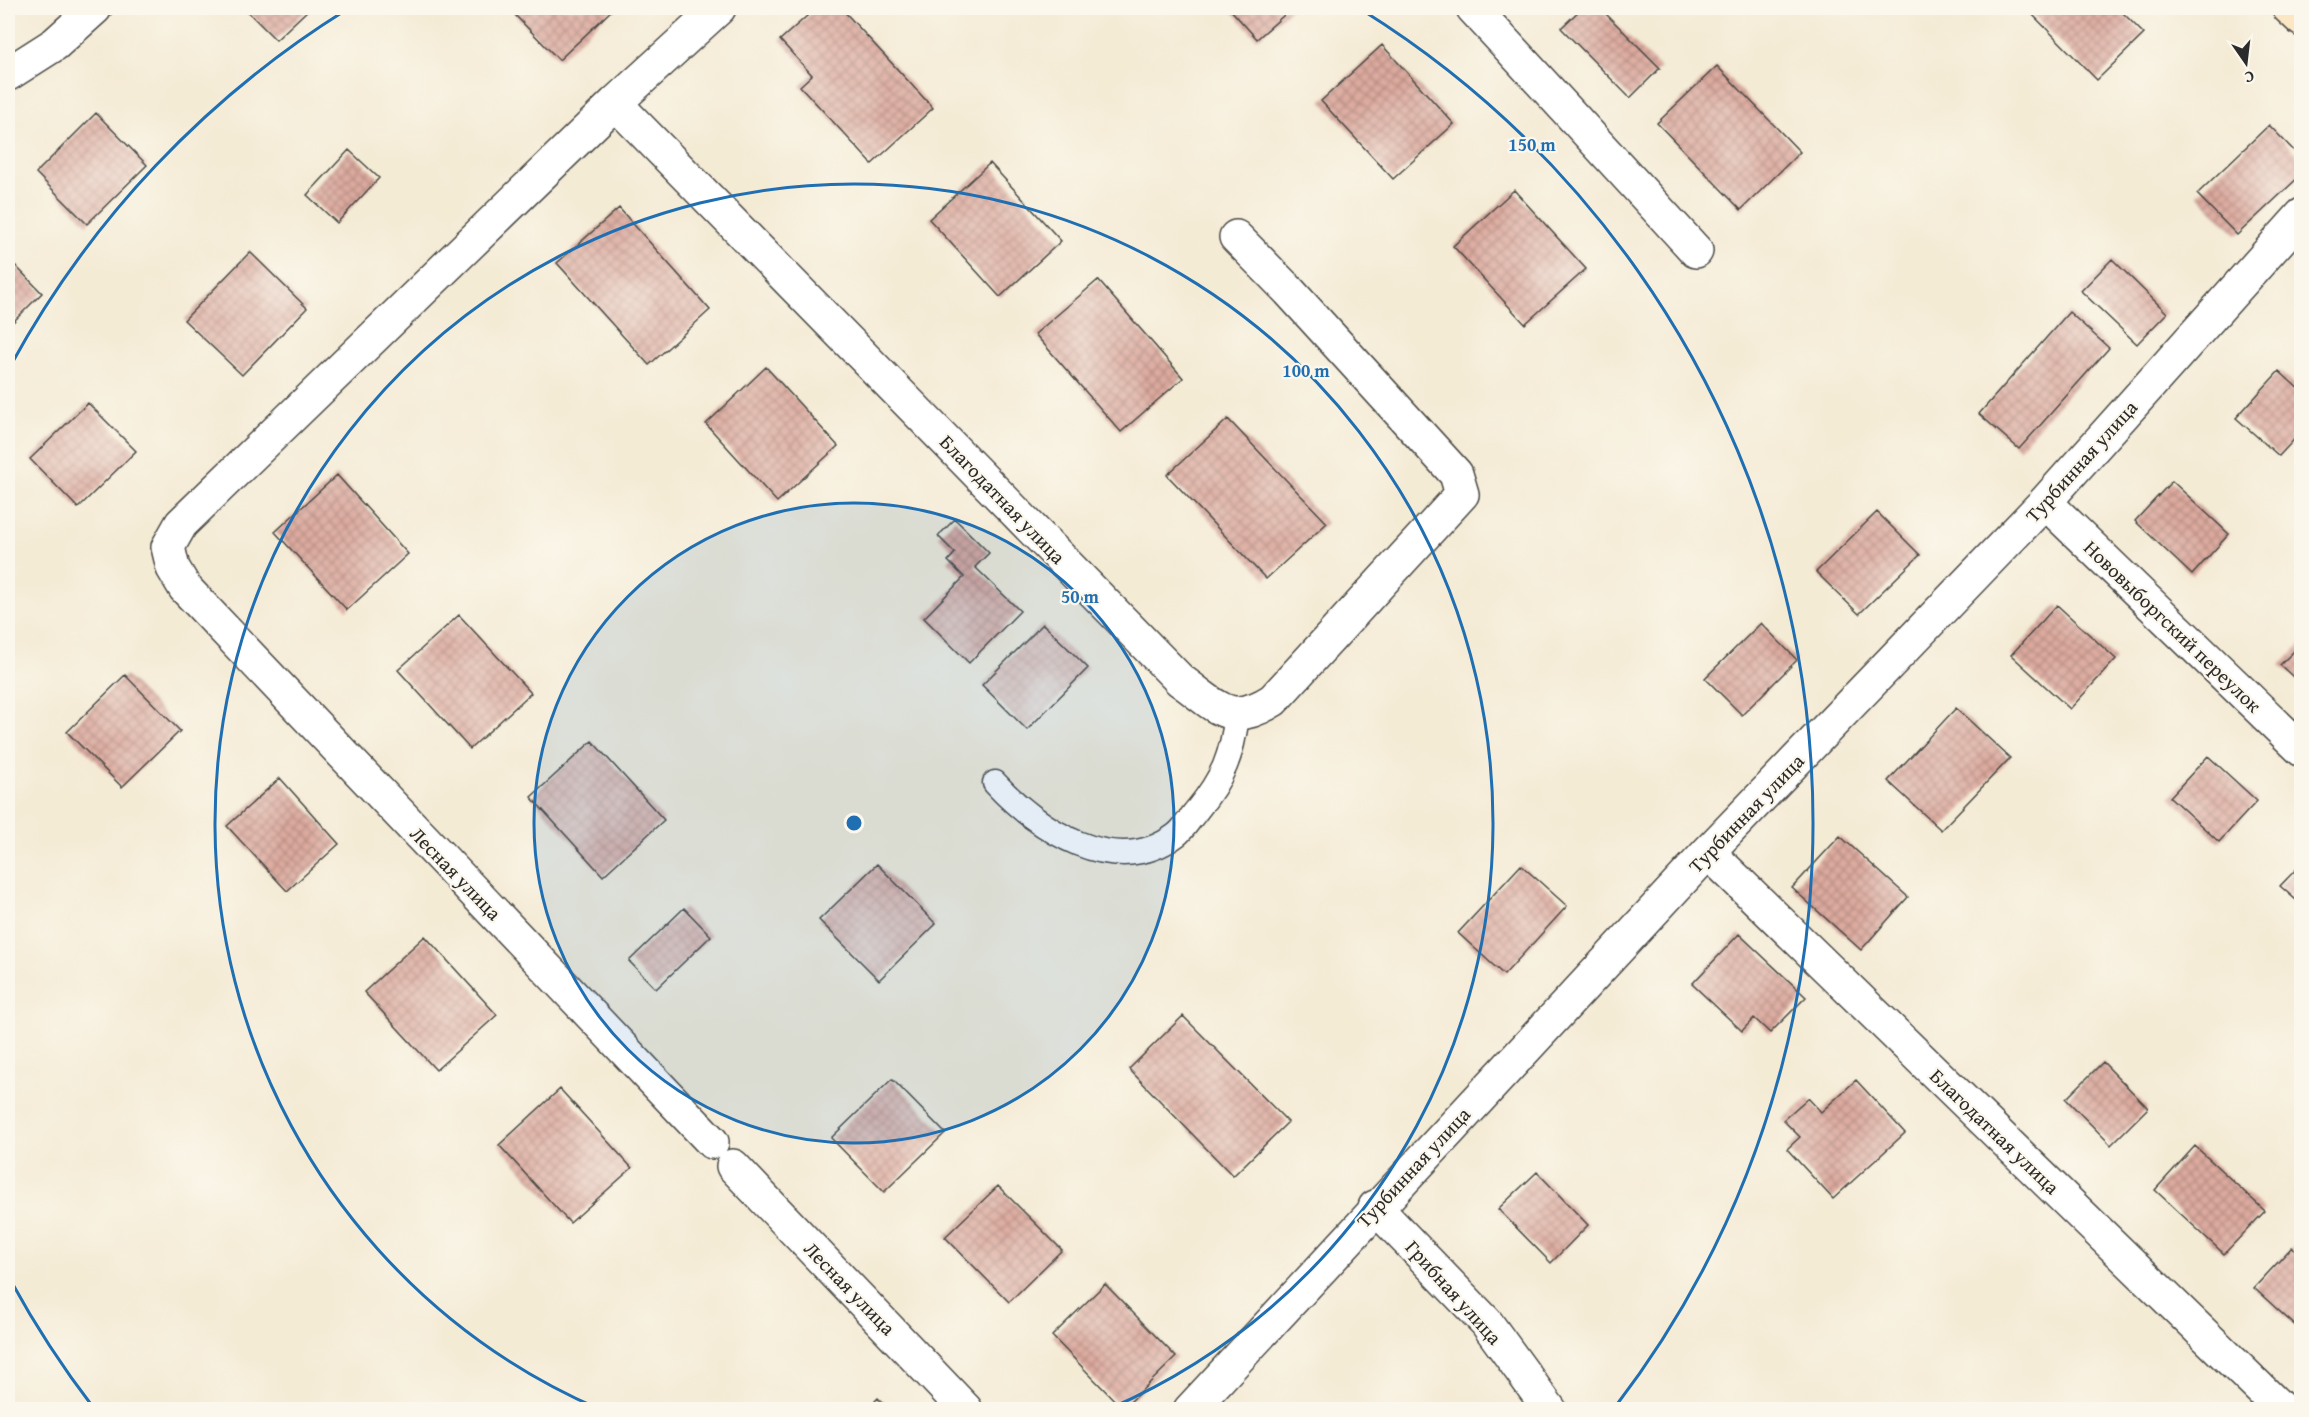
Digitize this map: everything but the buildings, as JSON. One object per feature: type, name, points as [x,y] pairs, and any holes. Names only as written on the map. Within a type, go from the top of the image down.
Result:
[{"type":"street","points":[[8,74],[55,44],[95,8]]},
{"type":"street","name":"Лесная улица","points":[[712,1142],[185,588],[173,568],[168,547],[181,524],[615,103],[718,8]]},
{"type":"street","points":[[1473,8],[1696,251]]},
{"type":"street","points":[[2289,8],[2301,20]]},
{"type":"street","name":"Благодатная улица","points":[[615,103],[1180,680],[1226,713],[1237,715]]},
{"type":"street","name":"Турбинная улица","points":[[1190,1410],[1375,1207],[1708,852],[2044,502],[2301,215]]},
{"type":"street","points":[[1236,237],[1289,291],[1456,474],[1462,494],[1273,700],[1256,711],[1237,715]]},
{"type":"street","name":"Нововыборгский переулок","points":[[2044,502],[2301,750]]},
{"type":"street","name":"Благодатная улица","points":[[1708,852],[2282,1410]]},
{"type":"street","name":"Лесная улица","points":[[733,1166],[966,1410]]},
{"type":"street","name":"Грибная улица","points":[[1375,1207],[1486,1322],[1550,1410]]},
{"type":"lane","points":[[995,783],[1016,806],[1042,825],[1085,846],[1122,853],[1138,851],[1176,834],[1212,792],[1232,750],[1237,715]]}]
